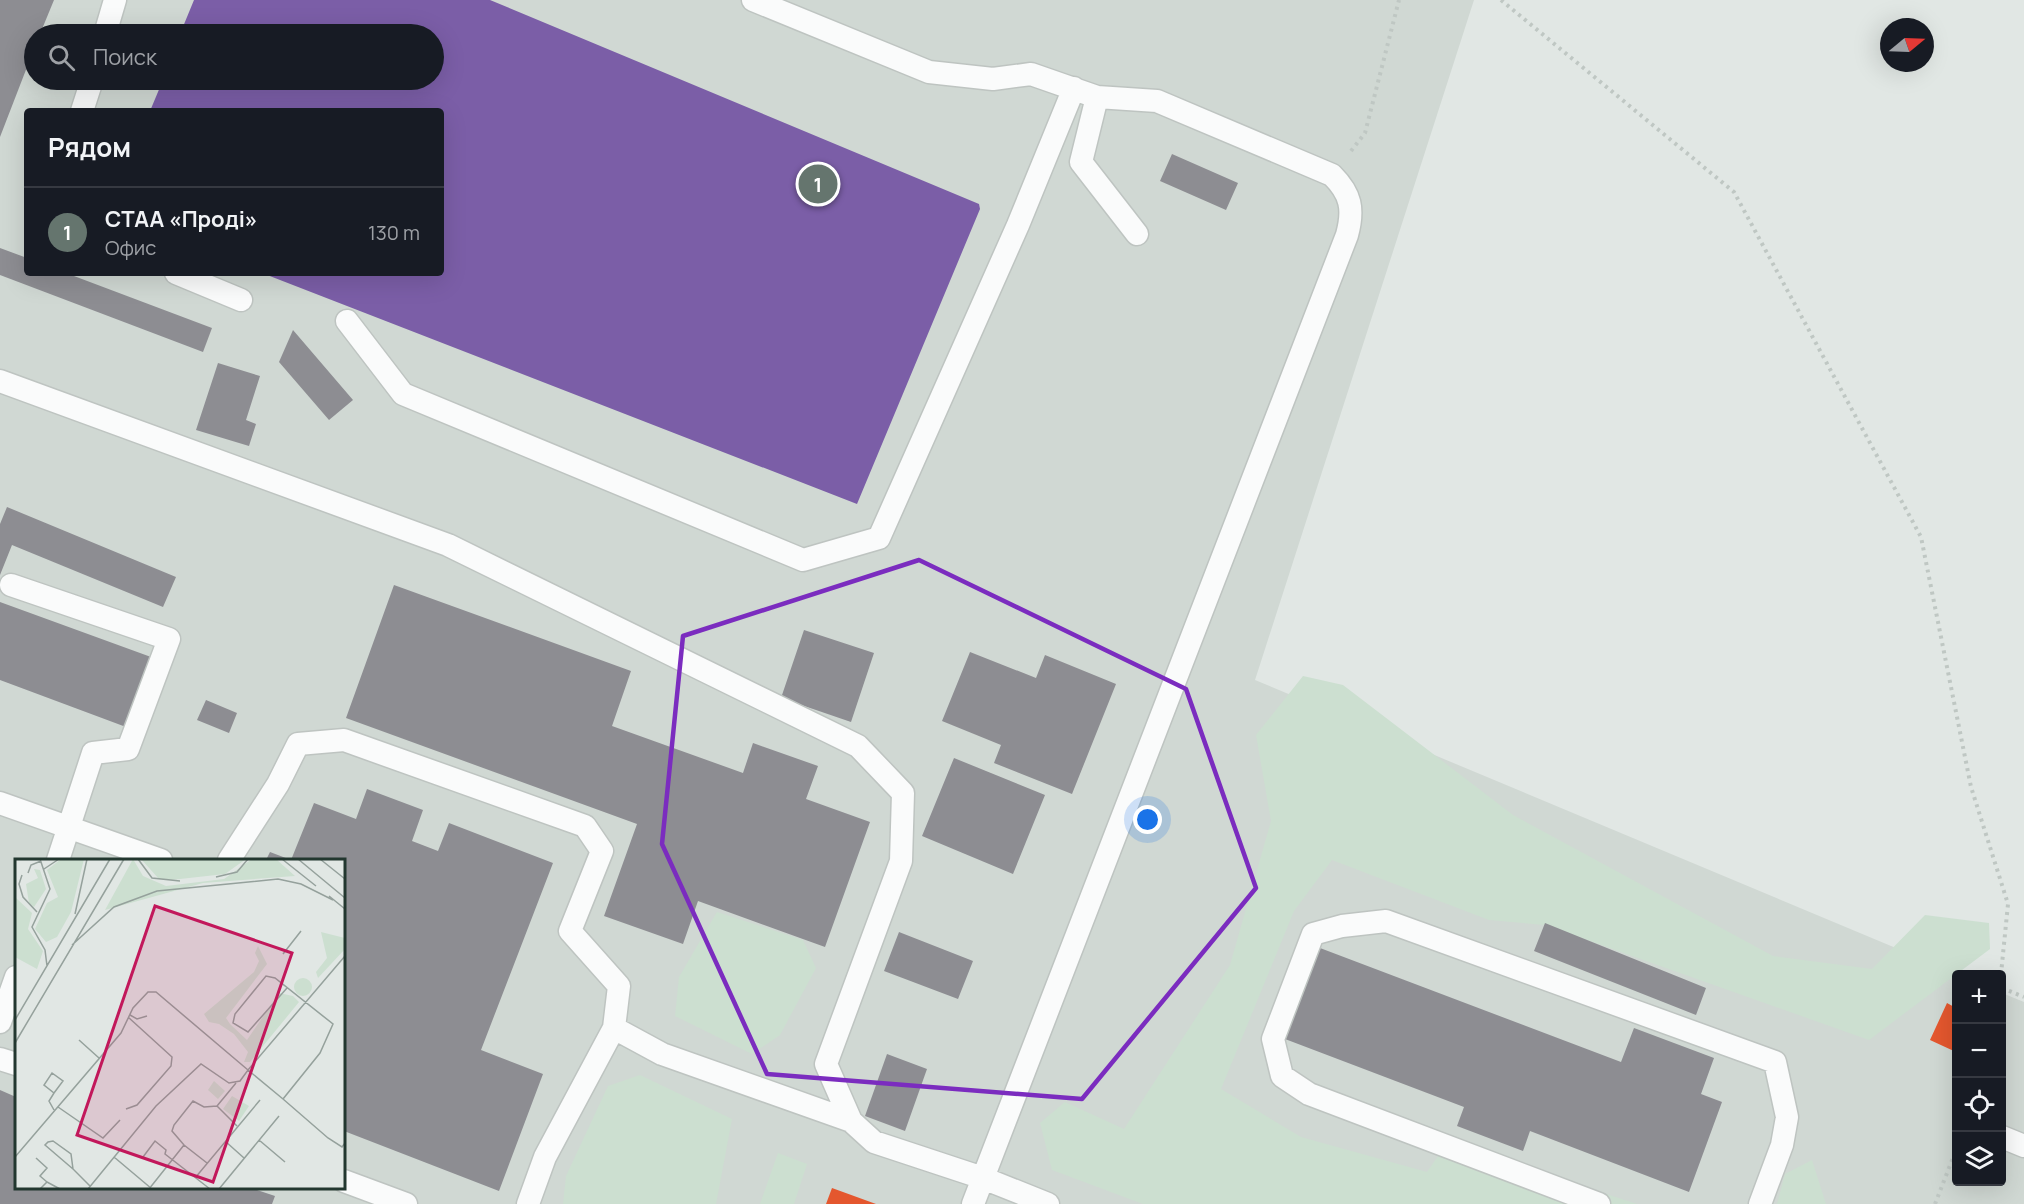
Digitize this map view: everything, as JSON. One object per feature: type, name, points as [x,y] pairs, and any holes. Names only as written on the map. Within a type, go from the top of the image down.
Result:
[{"type":"lane","points":[[108,24],[115,0]]},
{"type":"lane","points":[[753,0],[929,72],[993,79],[1031,75],[1097,97],[1157,101],[1332,175],[1344,187],[1351,200],[1352,218],[1347,235],[973,1204]]},
{"type":"lane","points":[[346,321],[403,394],[803,560],[879,538],[1018,225],[1074,88]]},
{"type":"lane","points":[[83,108],[89,90]]},
{"type":"lane","points":[[1097,97],[1081,162],[1137,234]]},
{"type":"lane","points":[[183,276],[241,300]]},
{"type":"lane","points":[[0,381],[448,545],[858,746],[903,793],[901,861],[826,1064],[851,1121]]},
{"type":"lane","points":[[11,585],[169,639],[128,749],[93,753],[59,859]]},
{"type":"lane","points":[[230,859],[278,784],[298,744],[344,740],[585,826],[602,851],[570,931],[619,986],[614,1028],[545,1157],[528,1204]]},
{"type":"lane","points":[[0,803],[155,859]]},
{"type":"lane","points":[[1599,1204],[1309,1094],[1282,1076],[1273,1039],[1313,934],[1342,926],[1386,921],[1775,1062],[1787,1117],[1782,1145],[1760,1204]]},
{"type":"lane","points":[[0,1022],[15,979]]},
{"type":"lane","points":[[614,1028],[662,1054],[851,1121],[874,1142],[983,1178],[1048,1204]]},
{"type":"lane","points":[[0,1059],[15,1065]]},
{"type":"lane","points":[[2006,1139],[2024,1146]]},
{"type":"lane","points":[[352,1191],[406,1204]]},
{"type":"path","points":[[1332,175],[1365,133],[1399,0]]},
{"type":"path","points":[[1501,0],[1734,192],[1921,537],[1971,787],[2008,904],[2001,970]]},
{"type":"path","points":[[2006,990],[2024,997]]},
{"type":"path","points":[[1935,1204],[1952,1160]]},
{"type":"highlighted area","points":[[919,560],[1186,689],[1256,888],[1082,1099],[767,1074],[662,844],[683,636]]},
{"type":"shaded area","points":[[0,0],[1474,0],[1255,680],[1952,971],[1952,1186],[2006,1186],[2006,995],[2024,1002],[2024,1204],[0,1204]]},
{"type":"green space","points":[[1303,676],[1343,685],[1513,815],[1773,956],[1872,969],[1925,915],[1989,923],[1990,949],[1962,970],[1952,970],[1952,978],[1869,1040],[1545,925],[1489,920],[1332,860],[1294,911],[1221,1089],[1301,1137],[1427,1172],[1452,1136],[1499,1177],[1579,1185],[1637,1204],[1143,1204],[1052,1170],[1040,1123],[1065,1102],[1124,1129],[1230,965],[1271,821],[1256,735]]},
{"type":"green space","points":[[717,912],[803,940],[816,968],[780,1035],[752,1054],[675,1016],[679,977]]},
{"type":"green space","points":[[640,1075],[732,1119],[716,1204],[563,1204],[566,1176],[608,1086]]},
{"type":"green space","points":[[778,1153],[807,1164],[794,1204],[760,1204]]},
{"type":"green space","points":[[1812,1160],[1826,1204],[1777,1204],[1785,1174]]},
{"type":"building: Торговля","points":[[1947,1003],[1952,1006],[1952,1050],[1930,1040]]},
{"type":"building: Торговля","points":[[832,1188],[876,1204],[826,1204]]},
{"type":"building: Офисы","points":[[194,0],[490,0],[979,204],[980,209],[857,504],[270,276],[444,276],[444,108],[151,108],[159,90],[444,90],[444,24],[184,24]]},
{"type":"building: Промзона","points":[[0,0],[54,0],[44,24],[24,24],[24,75],[0,137]]},
{"type":"building: Промзона","points":[[1172,154],[1238,183],[1226,210],[1160,181]]},
{"type":"building: Промзона","points":[[0,248],[24,257],[24,276],[74,276],[212,328],[203,352],[0,275]]},
{"type":"building: Промзона","points":[[293,330],[353,400],[329,420],[279,362]]},
{"type":"building: Промзона","points":[[218,363],[260,376],[246,420],[256,424],[249,446],[196,430]]},
{"type":"building: Промзона","points":[[7,507],[176,577],[163,607],[12,545],[0,575],[0,524]]},
{"type":"building: Промзона","points":[[394,585],[631,671],[612,726],[743,773],[753,743],[818,766],[806,799],[870,822],[825,947],[698,901],[683,944],[604,916],[637,824],[346,718]]},
{"type":"building: Промзона","points":[[0,602],[151,657],[126,727],[0,680]]},
{"type":"building: Промзона","points":[[804,630],[874,653],[851,722],[781,698]]},
{"type":"building: Промзона","points":[[970,652],[1036,678],[1045,655],[1116,684],[1072,794],[994,763],[1001,745],[942,721]]},
{"type":"building: Промзона","points":[[206,700],[237,713],[229,733],[197,720]]},
{"type":"building: Промзона","points":[[954,758],[1045,795],[1013,874],[922,836]]},
{"type":"building: Промзона","points":[[367,789],[423,810],[412,841],[438,851],[449,823],[553,863],[481,1050],[543,1074],[499,1191],[345,1131],[345,859],[291,859],[314,803],[356,819]]},
{"type":"building: Промзона","points":[[270,852],[288,859],[266,859]]},
{"type":"building: Промзона","points":[[1545,923],[1706,988],[1696,1015],[1534,951]]},
{"type":"building: Промзона","points":[[899,932],[973,961],[958,999],[884,971]]},
{"type":"building: Промзона","points":[[1320,948],[1621,1062],[1634,1028],[1714,1058],[1701,1094],[1722,1102],[1689,1192],[1530,1131],[1523,1151],[1457,1126],[1464,1107],[1285,1039]]},
{"type":"building: Промзона","points":[[887,1054],[927,1069],[905,1131],[865,1116]]},
{"type":"building: Промзона","points":[[0,1090],[15,1097],[15,1189],[254,1189],[275,1196],[272,1204],[0,1204]]},
{"type":"place","name":"СТАА «Проді»","points":[[818,184]]}]
